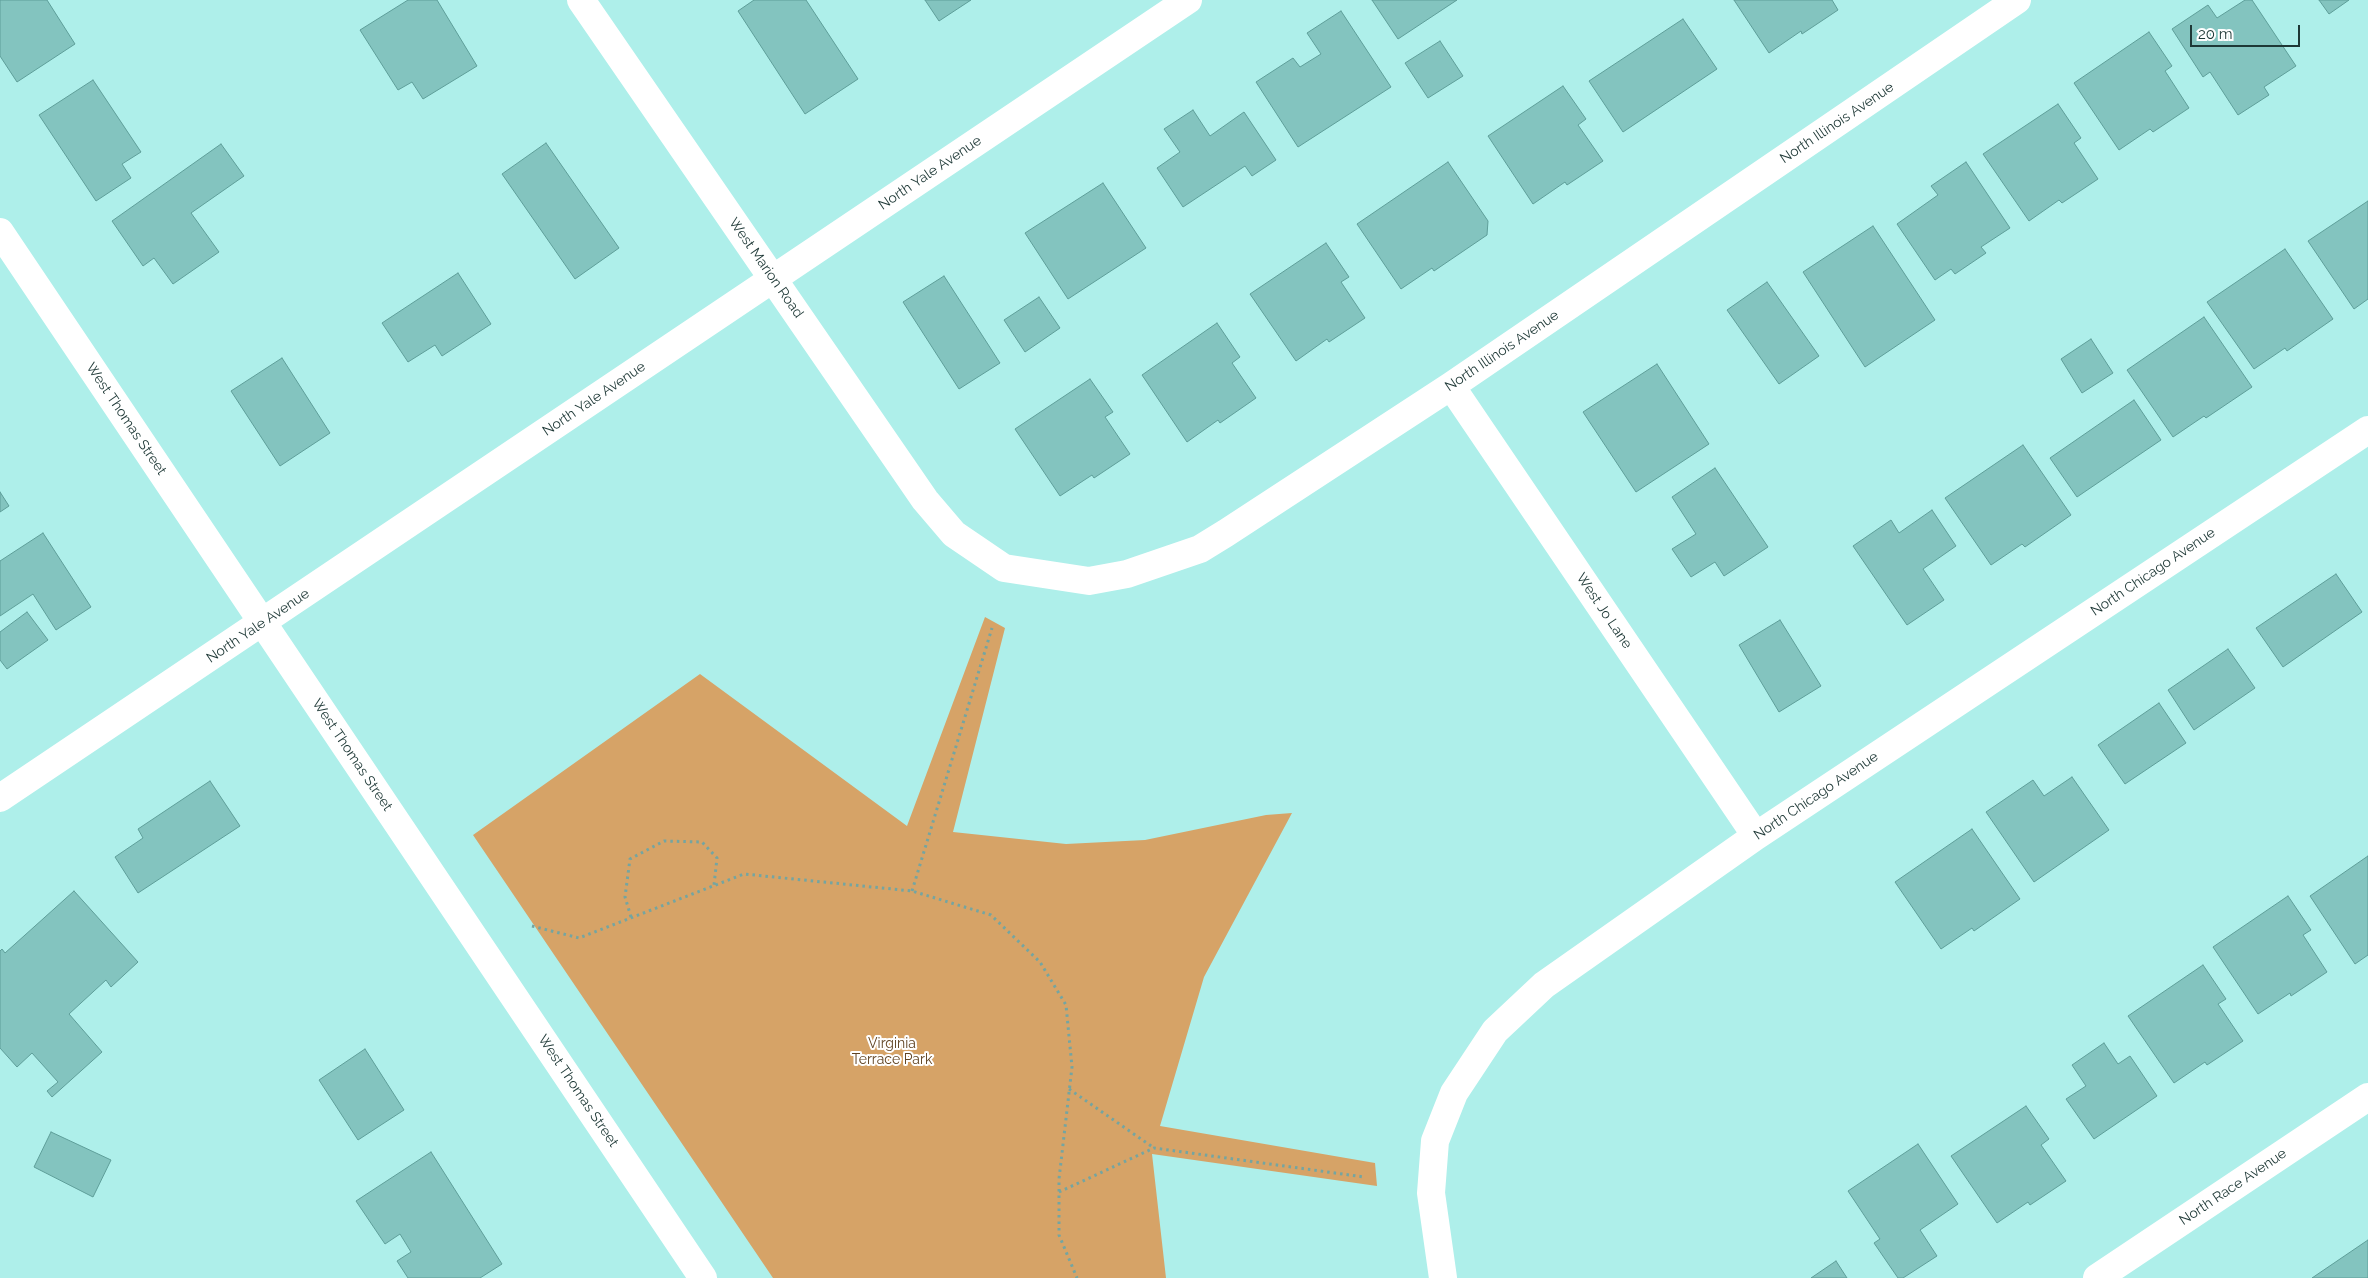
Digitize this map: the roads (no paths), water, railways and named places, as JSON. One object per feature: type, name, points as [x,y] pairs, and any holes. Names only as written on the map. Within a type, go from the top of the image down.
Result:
[{"type":"street","name":"West Marion Road","points":[[581,0],[925,500],[954,534]]},
{"type":"street","name":"North Yale Avenue","points":[[0,798],[1188,0]]},
{"type":"street","name":"North Illinois Avenue","points":[[954,534],[1004,568],[1089,581],[1128,574],[1200,549],[1451,386],[2017,0]]},
{"type":"street","name":"West Thomas Street","points":[[0,232],[703,1278]]},
{"type":"street","name":"West Jo Lane","points":[[1451,386],[1756,836]]},
{"type":"street","name":"North Chicago Avenue","points":[[1443,1278],[1431,1193],[1435,1141],[1454,1093],[1495,1031],[1544,984],[1756,836],[2368,430]]},
{"type":"street","name":"North Race Avenue","points":[[2097,1278],[2368,1096]]},
{"type":"park label","name":"Virginia Terrace Park","points":[[892,1052]]}]
